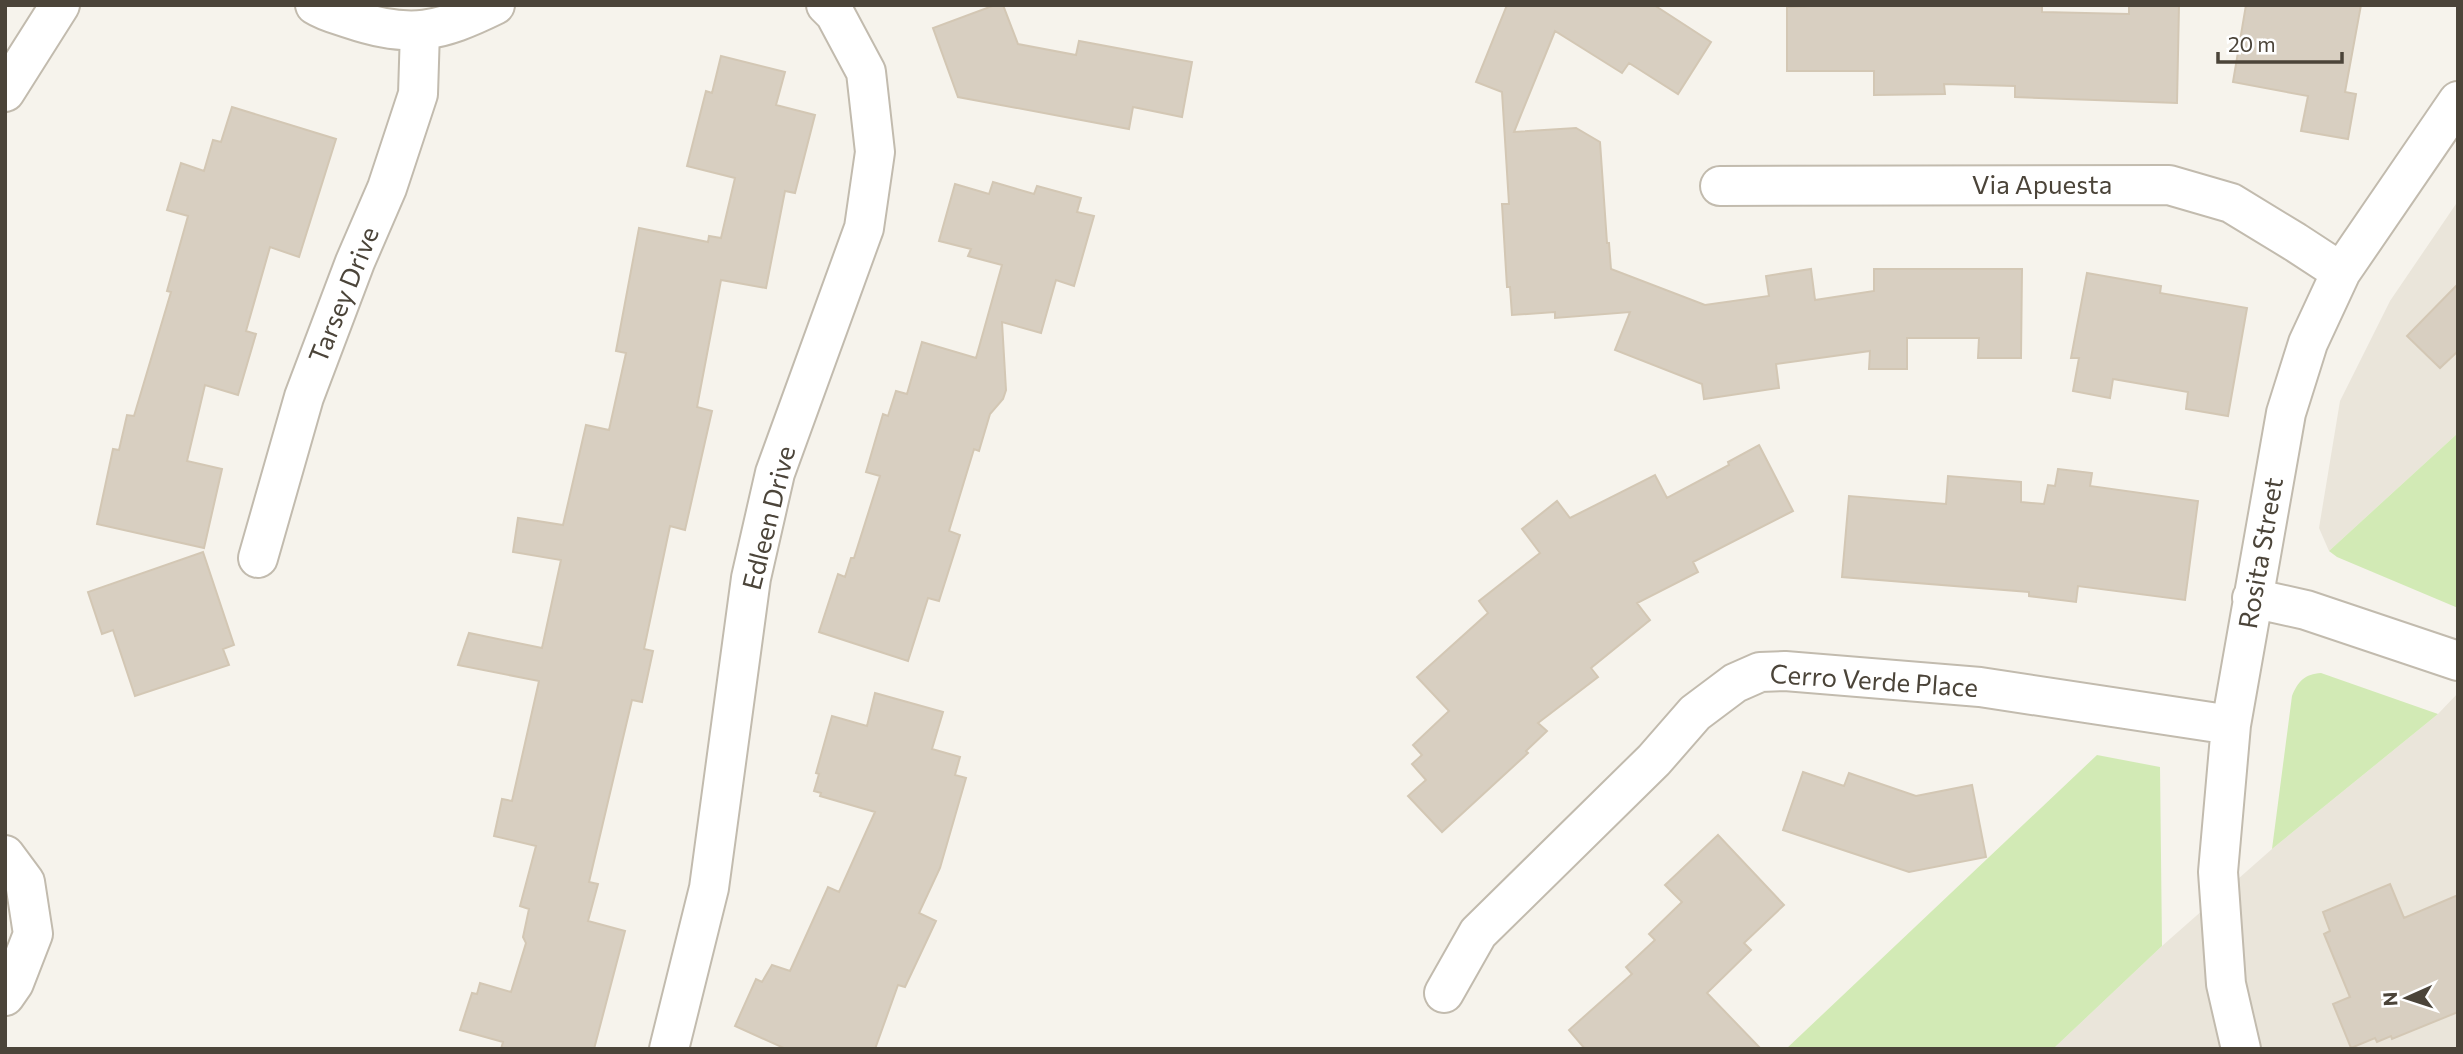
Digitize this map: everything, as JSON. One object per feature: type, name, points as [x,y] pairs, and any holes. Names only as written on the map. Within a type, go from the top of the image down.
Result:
[{"type":"street","points":[[5,92],[60,5]]},
{"type":"street","points":[[315,5],[379,29],[420,31],[458,24],[495,5]]},
{"type":"street","name":"Edleen Drive","points":[[669,1049],[709,888],[751,578],[772,486],[864,228],[875,152],[866,72],[835,13],[826,5]]},
{"type":"street","name":"Tarsey Drive","points":[[258,558],[304,397],[355,262],[387,188],[418,94],[420,31]]},
{"type":"street","name":"Rosita Street","points":[[2241,1049],[2226,985],[2218,872],[2231,725],[2286,412],[2308,343],[2341,272],[2458,101]]},
{"type":"street","name":"Via Apuesta","points":[[1720,186],[2169,185],[2231,203],[2341,272]]},
{"type":"street","points":[[2252,598],[2306,610],[2458,661]]},
{"type":"street","name":"Cerro Verde Place","points":[[1444,993],[1478,933],[1654,760],[1695,713],[1735,683],[1760,672],[1785,671],[1980,687],[2231,725]]},
{"type":"street","points":[[5,855],[24,882],[33,934],[14,983],[5,996]]},
{"type":"shaded area","points":[[2458,201],[2458,433],[2329,551],[2319,528],[2340,401],[2390,301]]},
{"type":"shaded area","points":[[2458,693],[2458,1049],[2053,1049],[2162,946],[2272,849],[2438,714]]},
{"type":"green space","points":[[2458,433],[2458,608],[2337,557],[2329,551]]},
{"type":"green space","points":[[2321,673],[2438,714],[2272,849],[2292,696],[2303,679]]},
{"type":"green space","points":[[2097,755],[2160,767],[2162,946],[2053,1049],[1786,1049]]},
{"type":"building","points":[[995,5],[1003,5],[1018,44],[1076,55],[1079,41],[1192,62],[1182,117],[1133,107],[1129,129],[958,97],[933,28]]},
{"type":"building","points":[[1507,5],[1654,5],[1711,42],[1678,94],[1629,63],[1622,73],[1555,31],[1514,132],[1576,128],[1600,142],[1611,269],[1705,305],[1769,296],[1766,276],[1811,269],[1815,300],[1874,291],[1874,269],[2022,269],[2021,358],[1978,358],[1979,338],[1907,338],[1907,369],[1869,369],[1870,351],[1776,364],[1779,388],[1704,399],[1702,384],[1615,350],[1630,312],[1555,318],[1555,312],[1512,315],[1510,287],[1507,287],[1502,204],[1509,204],[1502,92],[1476,82]]},
{"type":"building","points":[[2042,5],[2042,12],[2129,14],[2129,5],[2179,5],[2177,103],[2015,97],[2015,86],[1944,84],[1945,94],[1874,95],[1874,71],[1787,71],[1787,7]]},
{"type":"building","points":[[2246,5],[2361,5],[2345,92],[2356,94],[2348,139],[2301,131],[2308,96],[2233,82]]},
{"type":"building","points":[[721,56],[785,72],[776,105],[815,115],[795,193],[785,191],[766,288],[721,280],[697,407],[712,411],[685,530],[670,526],[644,649],[653,651],[642,702],[632,700],[589,882],[598,884],[588,921],[625,931],[594,1049],[501,1049],[503,1042],[460,1030],[472,993],[477,994],[480,983],[511,992],[526,943],[523,937],[529,909],[520,906],[536,846],[494,836],[502,799],[512,801],[539,681],[458,665],[469,633],[542,648],[561,560],[513,552],[518,518],[563,525],[586,425],[609,430],[626,353],[616,351],[639,228],[708,242],[709,236],[721,238],[735,178],[687,166],[706,91],[712,93]]},
{"type":"building","points":[[232,107],[336,139],[299,257],[270,247],[246,331],[256,334],[238,395],[205,385],[187,461],[222,469],[204,548],[97,524],[113,449],[119,450],[127,415],[134,416],[171,292],[167,291],[188,216],[167,210],[181,163],[204,171],[213,140],[221,142]]},
{"type":"building","points":[[993,182],[1034,194],[1037,186],[1081,198],[1077,212],[1094,216],[1074,286],[1056,280],[1041,333],[1002,322],[1006,390],[1003,399],[990,414],[979,451],[974,449],[949,531],[960,535],[939,601],[928,598],[908,661],[819,632],[838,574],[845,577],[851,558],[854,558],[880,476],[866,472],[883,414],[888,416],[896,391],[907,394],[922,342],[976,358],[1002,265],[968,256],[971,249],[939,241],[955,184],[989,194]]},
{"type":"building","points":[[2087,273],[2161,286],[2160,293],[2247,308],[2228,416],[2186,409],[2188,392],[2113,379],[2110,398],[2073,391],[2079,358],[2071,358]]},
{"type":"building","points":[[2458,284],[2458,351],[2440,368],[2407,336]]},
{"type":"building","points":[[1759,445],[1793,511],[1693,562],[1698,572],[1637,603],[1650,620],[1591,668],[1598,677],[1538,723],[1547,731],[1526,751],[1528,753],[1442,832],[1408,796],[1426,780],[1412,764],[1422,755],[1413,745],[1449,711],[1417,677],[1488,613],[1479,601],[1540,553],[1522,529],[1557,501],[1570,518],[1655,475],[1667,498],[1729,465],[1728,462]]},
{"type":"building","points":[[2058,469],[2092,473],[2090,486],[2198,501],[2185,600],[2078,586],[2076,602],[2029,596],[2029,592],[1842,577],[1849,496],[1946,504],[1948,476],[2021,482],[2021,502],[2044,504],[2048,485],[2055,486]]},
{"type":"building","points":[[203,552],[234,645],[223,649],[229,665],[135,696],[113,630],[102,634],[88,592]]},
{"type":"building","points":[[875,693],[943,712],[932,749],[960,757],[955,775],[966,778],[940,868],[919,913],[936,921],[905,987],[898,985],[875,1049],[786,1049],[735,1026],[756,979],[762,982],[772,965],[790,971],[828,887],[839,892],[875,812],[820,796],[821,793],[814,791],[819,774],[816,773],[832,716],[867,726]]},
{"type":"building","points":[[1803,772],[1844,786],[1849,773],[1916,796],[1972,785],[1986,857],[1909,872],[1783,830]]},
{"type":"building","points":[[1718,835],[1784,905],[1744,943],[1751,950],[1707,993],[1761,1049],[1585,1049],[1569,1030],[1632,974],[1626,967],[1655,940],[1649,934],[1682,902],[1665,885]]},
{"type":"building","points":[[2390,884],[2404,918],[2458,895],[2458,1012],[2392,1039],[2391,1036],[2377,1042],[2375,1038],[2351,1048],[2333,1004],[2350,997],[2324,934],[2330,931],[2323,912]]}]
